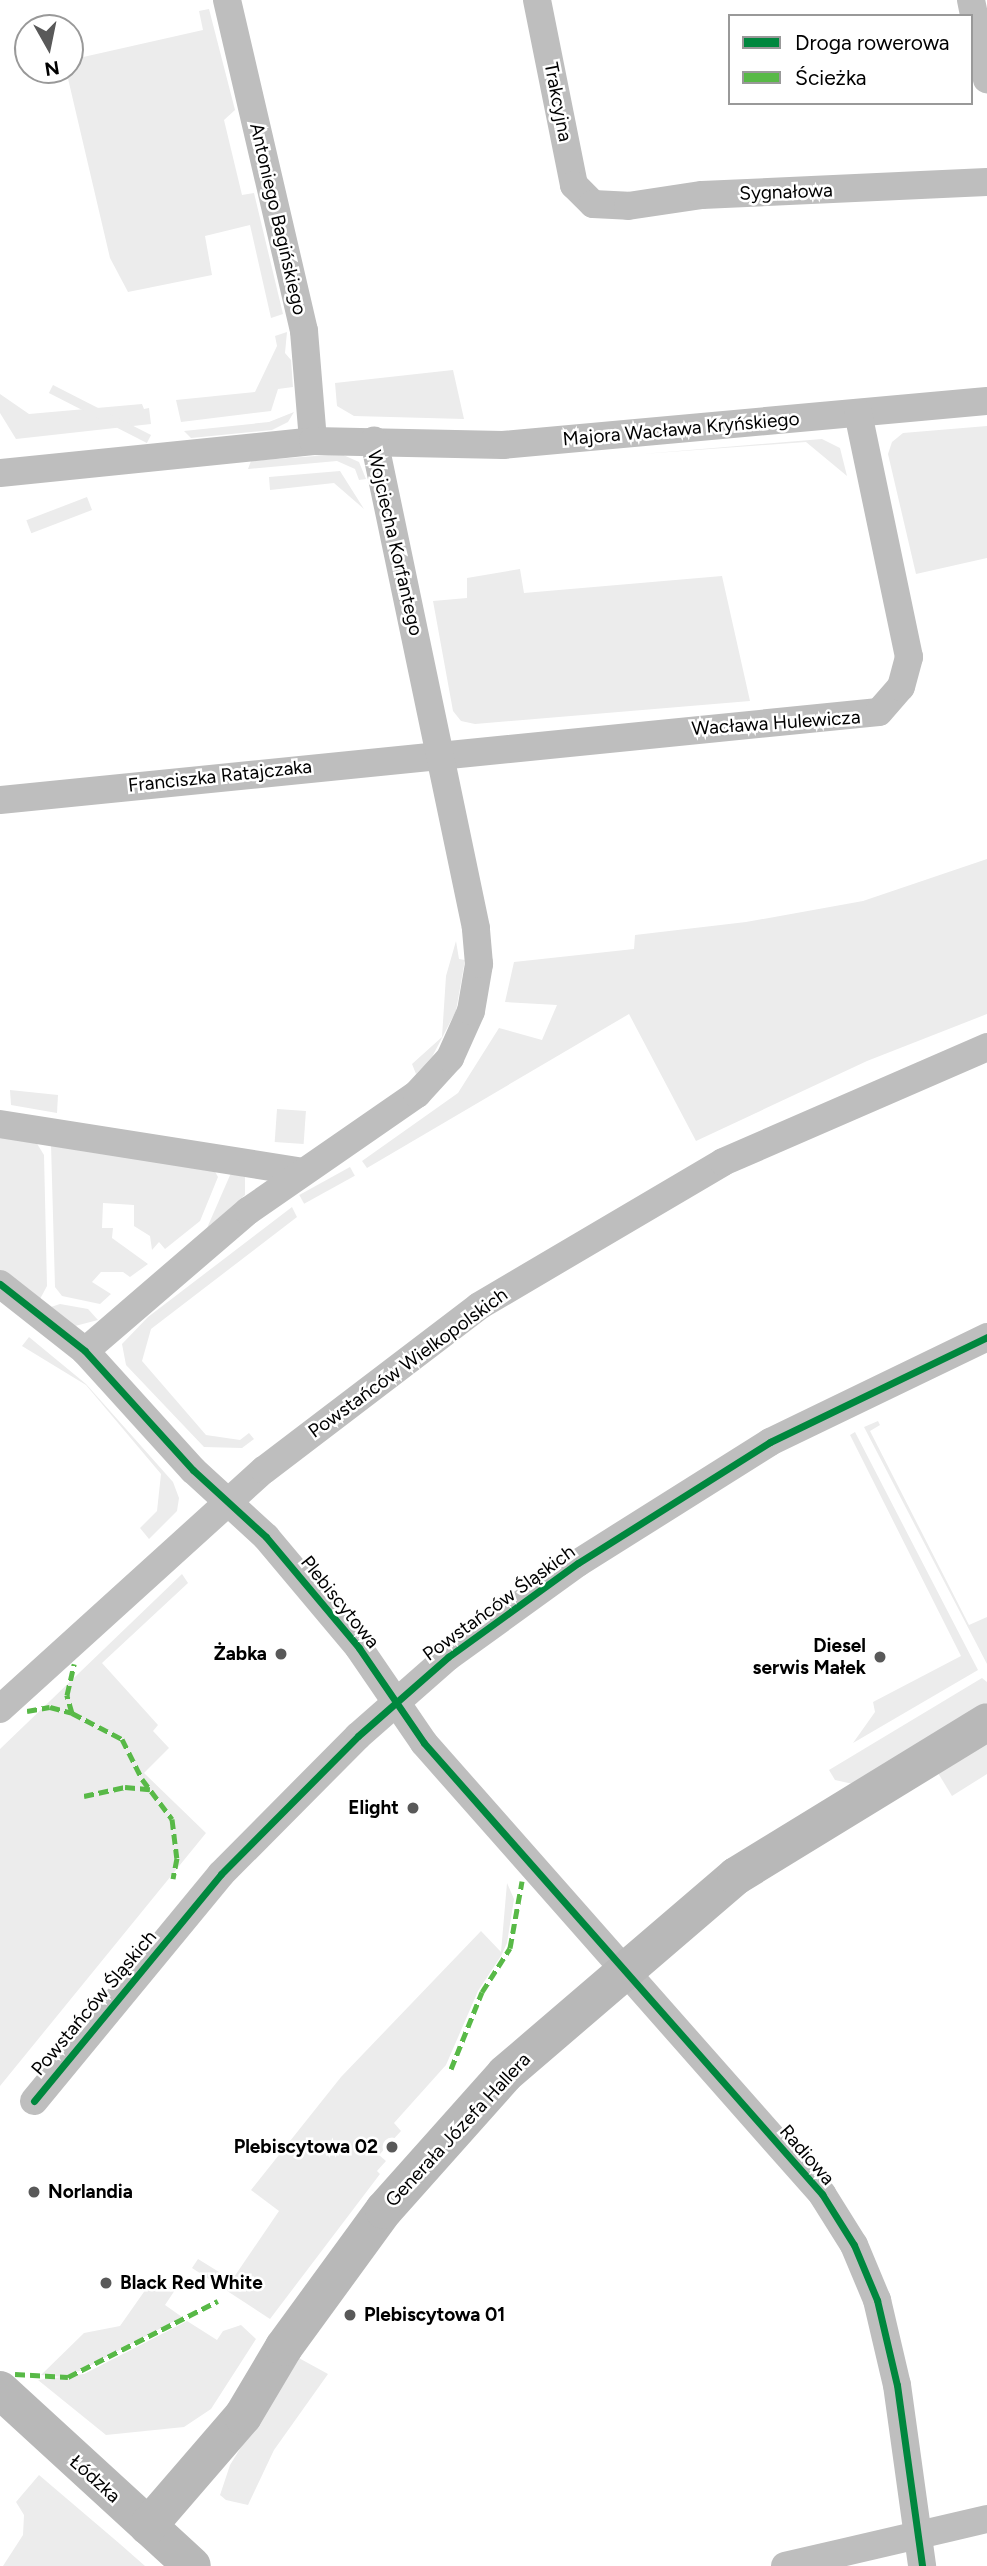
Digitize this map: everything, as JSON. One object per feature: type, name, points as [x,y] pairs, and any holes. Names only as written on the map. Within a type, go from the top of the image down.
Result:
[{"type":"street","name":"Antoniego Bagińskiego","points":[[227,0],[304,331],[313,441]]},
{"type":"street","name":"Trakcyjna","points":[[537,0],[574,185],[587,200]]},
{"type":"street","points":[[971,0],[987,79]]},
{"type":"street","name":"Sygnałowa","points":[[587,200],[628,206],[702,195],[987,183]]},
{"type":"street","name":"Majora Wacława Kryńskiego","points":[[374,441],[434,446],[503,444],[987,401]]},
{"type":"street","name":"Wacława Hulewicza","points":[[441,753],[861,717],[884,709],[906,678],[909,657],[858,413]]},
{"type":"street","name":"Wojciecha Korfantego","points":[[0,474],[313,441],[374,441],[441,753],[475,928],[479,964],[475,996],[450,1058],[402,1107],[302,1172]]},
{"type":"street","name":"Franciszka Ratajczaka","points":[[0,800],[441,753]]},
{"type":"street","name":"Powstańców Wielkopolskich","points":[[0,1709],[227,1502],[426,1345],[568,1250],[723,1162],[987,1047]]},
{"type":"street","points":[[0,1124],[302,1172]]},
{"type":"street","points":[[85,1351],[248,1212],[302,1172]]},
{"type":"street","name":"Plebiscytowa","points":[[0,1284],[85,1351],[227,1502],[266,1537],[397,1700],[424,1743],[626,1967]]},
{"type":"street","name":"Powstańców Śląskich","points":[[34,2101],[221,1874],[397,1700],[578,1563],[769,1441],[987,1337]]},
{"type":"street","name":"Generała Józefa Hallera","points":[[148,2526],[243,2416],[291,2337],[399,2191],[505,2074],[626,1967],[736,1877],[987,1722]]},
{"type":"street","name":"Radiowa","points":[[626,1967],[822,2194],[854,2245],[877,2300],[897,2385],[922,2566]]},
{"type":"street","name":"Łódzka","points":[[0,2390],[192,2566]]},
{"type":"street","points":[[785,2566],[987,2519]]},
{"type":"shaded area","points":[[209,9],[235,110],[224,120],[242,195],[254,193],[283,314],[271,318],[250,225],[205,236],[212,275],[128,292],[110,258],[69,84],[84,84],[84,57],[203,30],[199,11]]},
{"type":"shaded area","points":[[287,332],[285,353],[291,360],[293,387],[278,389],[271,411],[181,422],[176,400],[255,392],[277,346],[275,336]]},
{"type":"shaded area","points":[[453,370],[464,419],[354,416],[337,406],[335,383]]},
{"type":"shaded area","points":[[53,385],[151,435],[147,443],[49,393]]},
{"type":"shaded area","points":[[0,394],[29,414],[142,404],[144,409],[149,408],[151,424],[16,439],[0,413]]},
{"type":"shaded area","points":[[294,412],[288,422],[272,430],[191,438],[184,431],[269,422]]},
{"type":"shaded area","points":[[987,426],[987,558],[916,574],[888,454],[892,442],[903,433]]},
{"type":"shaded area","points":[[822,439],[840,448],[847,476],[806,442],[642,454]]},
{"type":"shaded area","points":[[341,454],[359,462],[366,479],[359,480],[355,469],[337,461],[248,469],[251,461]]},
{"type":"shaded area","points":[[340,471],[364,509],[334,483],[270,490],[269,477]]},
{"type":"shaded area","points":[[87,497],[92,510],[31,533],[26,520]]},
{"type":"shaded area","points":[[520,569],[524,593],[722,576],[750,701],[475,724],[461,721],[453,711],[433,601],[467,598],[467,578]]},
{"type":"shaded area","points":[[987,859],[987,1014],[867,1061],[696,1141],[629,1014],[367,1168],[362,1161],[458,1093],[499,1028],[542,1040],[557,1005],[505,1002],[514,962],[634,949],[635,935],[746,922],[863,901]]},
{"type":"shaded area","points":[[456,941],[459,959],[465,960],[456,1011],[432,1057],[416,1074],[412,1064],[442,1037],[446,976]]},
{"type":"shaded area","points":[[10,1090],[58,1095],[57,1113],[11,1105]]},
{"type":"shaded area","points":[[277,1109],[306,1111],[304,1144],[275,1142]]},
{"type":"shaded area","points":[[0,1137],[36,1142],[44,1155],[47,1286],[40,1299],[0,1271]]},
{"type":"shaded area","points":[[51,1144],[212,1166],[218,1177],[200,1221],[165,1249],[159,1242],[152,1250],[150,1236],[134,1226],[134,1205],[103,1203],[102,1228],[113,1228],[112,1238],[148,1264],[130,1277],[123,1272],[101,1272],[92,1282],[111,1294],[100,1304],[62,1296],[55,1287]]},
{"type":"shaded area","points":[[350,1167],[355,1176],[304,1204],[299,1195]]},
{"type":"shaded area","points":[[231,1173],[245,1177],[245,1195],[207,1228]]},
{"type":"shaded area","points":[[292,1207],[297,1217],[151,1329],[142,1361],[206,1435],[240,1440],[249,1433],[254,1439],[242,1448],[204,1447],[126,1365],[122,1344],[148,1317]]},
{"type":"shaded area","points":[[60,1304],[88,1309],[98,1320],[75,1326],[51,1307]]},
{"type":"shaded area","points":[[29,1337],[86,1384],[173,1482],[179,1498],[177,1511],[149,1539],[140,1528],[157,1511],[161,1474],[86,1385],[22,1346]]},
{"type":"shaded area","points":[[878,1421],[880,1425],[870,1431],[969,1625],[987,1617],[987,1664],[864,1427]]},
{"type":"shaded area","points":[[855,1432],[978,1670],[853,1743],[875,1712],[873,1702],[961,1656],[850,1435]]},
{"type":"shaded area","points":[[182,1574],[188,1583],[102,1663],[158,1725],[153,1731],[169,1748],[144,1773],[206,1833],[0,2086],[0,1749]]},
{"type":"shaded area","points":[[982,1678],[987,1682],[987,1704],[853,1784],[835,1780],[829,1770]]},
{"type":"shaded area","points":[[987,1743],[987,1774],[952,1796],[938,1773]]},
{"type":"shaded area","points":[[507,1883],[514,1899],[507,1943],[478,1991],[446,2065],[394,2123],[401,2131],[379,2155],[386,2161],[377,2171],[380,2174],[270,2319],[192,2268],[198,2259],[232,2280],[279,2211],[251,2190],[341,2077],[481,1931],[501,1952]]},
{"type":"shaded area","points":[[153,2279],[175,2290],[165,2305],[182,2317],[82,2370],[62,2377],[41,2375],[84,2333],[120,2326]]},
{"type":"shaded area","points":[[187,2321],[217,2340],[223,2331],[241,2325],[256,2339],[211,2409],[184,2427],[106,2435],[38,2380],[84,2374]]},
{"type":"shaded area","points":[[297,2357],[328,2374],[274,2450],[248,2505],[226,2500],[220,2495],[230,2465]]},
{"type":"shaded area","points":[[39,2475],[145,2566],[3,2566],[23,2535],[24,2515],[16,2502]]},
{"type":"marked path","points":[[27,1711],[50,1707],[72,1713],[67,1695],[74,1664]]},
{"type":"marked path","points":[[72,1713],[122,1739],[142,1779],[172,1819],[177,1858],[173,1879]]},
{"type":"marked path","points":[[84,1796],[125,1787],[150,1789]]},
{"type":"marked path","points":[[451,2069],[482,1992],[510,1948],[522,1881]]},
{"type":"marked path","points":[[15,2374],[68,2377],[218,2301]]},
{"type":"cycle path","points":[[0,1284],[85,1351],[193,1470],[266,1537],[359,1648],[424,1743],[822,2194],[854,2245],[877,2300],[897,2385],[922,2566]]},
{"type":"cycle path","points":[[34,2101],[221,1874],[358,1736],[448,1657],[578,1563],[770,1442],[987,1337]]},
{"type":"place","name":"Żabka","points":[[281,1654]]},
{"type":"place","name":"Diesel serwis Małek","points":[[880,1657]]},
{"type":"place","name":"Elight","points":[[413,1808]]},
{"type":"place","name":"Plebiscytowa 02","points":[[392,2147]]},
{"type":"place","name":"Norlandia","points":[[34,2192]]},
{"type":"place","name":"Black Red White","points":[[106,2283]]},
{"type":"place","name":"Plebiscytowa 01","points":[[350,2315]]}]
